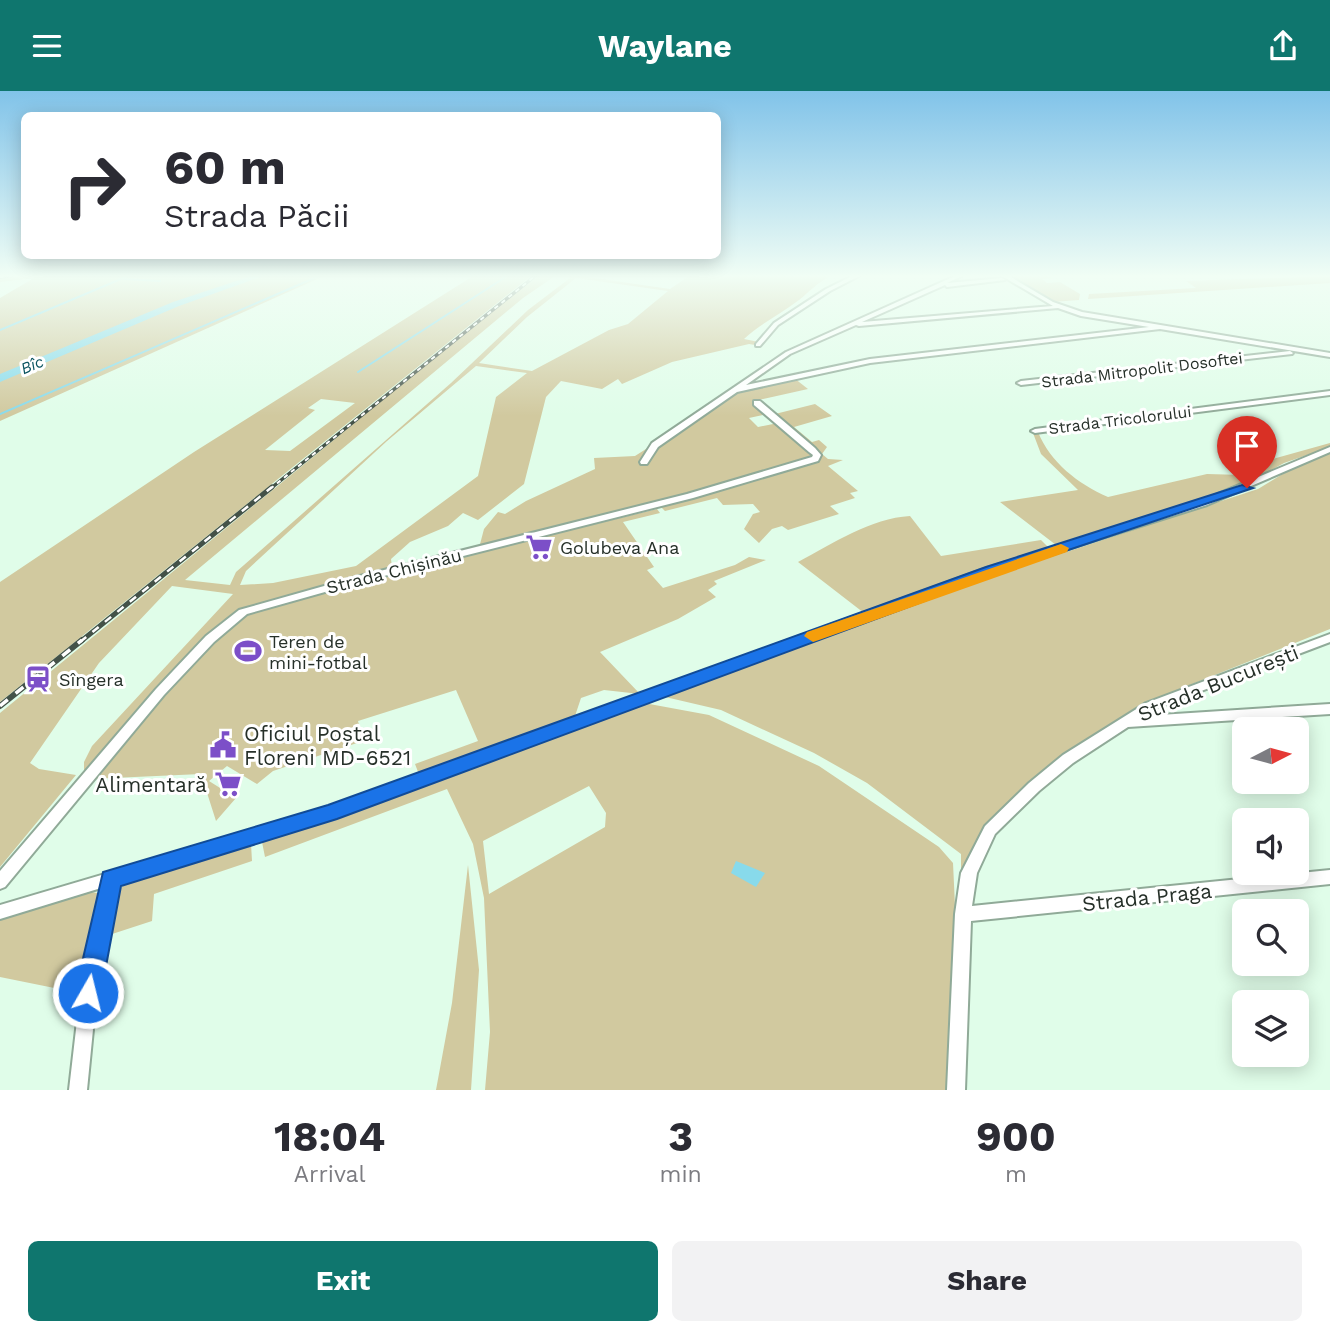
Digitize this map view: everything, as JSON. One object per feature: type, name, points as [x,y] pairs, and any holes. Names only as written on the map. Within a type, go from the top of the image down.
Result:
[{"type":"street","points":[[758,345],[778,323]]},
{"type":"street","points":[[644,462],[654,445],[788,353],[854,323]]},
{"type":"street","points":[[849,325],[875,323]]},
{"type":"street","points":[[1128,323],[1330,355]]},
{"type":"street","points":[[734,390],[870,361],[1158,328]]},
{"type":"street","name":"Strada Mitropolit Dosoftei","points":[[1021,383],[1304,351]]},
{"type":"street","name":"Strada Tricolorului","points":[[1035,431],[1330,393]]},
{"type":"street","name":"Strada Chișinău","points":[[0,882],[160,692],[236,616],[306,593],[690,496],[815,459],[817,455],[812,450],[757,403]]},
{"type":"street","points":[[0,912],[330,813],[991,571],[1204,503],[1330,449]]},
{"type":"street","name":"Strada București","points":[[956,1090],[963,914],[969,873],[990,830],[1034,787],[1093,741],[1150,706],[1330,638]]},
{"type":"street","points":[[1123,722],[1330,709]]},
{"type":"street","name":"Strada Praga","points":[[963,914],[1330,877]]},
{"type":"street","points":[[78,1090],[91,969],[111,879]]},
{"type":"shaded area","points":[[0,323],[220,323],[0,421]]},
{"type":"shaded area","points":[[399,323],[473,323],[0,702],[0,582],[194,452]],"holes":[[[321,399],[355,403],[290,451],[265,450],[315,410],[308,408]]]},
{"type":"shaded area","points":[[477,323],[493,323],[185,580],[230,585],[236,572],[451,383],[515,323],[521,323],[479,363],[532,371],[609,330],[630,323],[765,323],[744,339],[759,342],[755,345],[749,344],[672,362],[622,384],[618,379],[602,389],[561,381],[546,397],[524,484],[478,520],[463,513],[448,526],[410,542],[391,559],[392,568],[234,614],[221,622],[84,773],[84,762],[92,746],[233,594],[172,586],[99,663],[30,763],[39,769],[76,775],[0,867],[0,713]],"holes":[[[476,366],[527,373],[496,397],[478,476],[356,566],[273,583],[240,585],[246,571],[387,441]]]},
{"type":"shaded area","points":[[794,378],[808,389],[754,401],[768,414],[749,418],[758,427],[778,423],[813,455],[807,462],[479,548],[484,529],[498,512],[505,514],[526,501],[595,469],[594,458],[635,456],[737,391]]},
{"type":"shaded area","points":[[815,404],[832,416],[794,427],[812,442],[819,440],[827,447],[822,454],[828,459],[843,460],[828,466],[858,491],[850,493],[855,498],[830,506],[839,514],[788,530],[782,526],[772,529],[759,543],[744,529],[753,514],[760,512],[753,504],[723,505],[717,498],[665,511],[661,507],[818,462],[820,454],[775,414]]},
{"type":"shaded area","points":[[1038,432],[1050,453],[1066,471],[1086,486],[1108,497],[1207,474],[1243,475],[1269,460],[1330,443],[1330,447],[1284,463],[1244,485],[1056,545],[1000,502],[1078,490],[1041,454],[1033,433]]},
{"type":"shaded area","points":[[1330,453],[1330,629],[1147,702],[1076,746],[993,816],[967,860],[961,902],[961,854],[867,783],[814,753],[721,710],[661,696],[999,574],[1258,489],[1289,470]]},
{"type":"shaded area","points":[[657,509],[660,513],[623,522],[654,567],[647,570],[663,588],[735,565],[749,557],[766,560],[714,581],[717,584],[708,590],[716,597],[678,619],[600,652],[640,694],[604,690],[581,698],[574,719],[420,777],[415,764],[478,741],[456,690],[358,721],[363,741],[273,771],[257,784],[227,766],[209,781],[236,798],[216,821],[201,774],[90,779],[223,631],[253,611],[348,584]]},
{"type":"shaded area","points":[[910,516],[941,556],[1041,540],[1049,548],[864,613],[798,562],[866,527],[881,521]]},
{"type":"shaded area","points":[[644,703],[709,715],[819,766],[939,847],[953,863],[956,927],[951,1090],[485,1090],[490,1032],[484,898],[473,844],[447,789],[265,857],[262,842],[442,780]],"holes":[[[589,786],[606,813],[605,827],[489,894],[483,841]]]},
{"type":"shaded area","points":[[251,844],[252,861],[154,894],[152,921],[106,936],[110,904],[127,880]]},
{"type":"shaded area","points":[[468,865],[479,970],[471,1090],[436,1090],[452,1003]]},
{"type":"shaded area","points":[[86,891],[97,893],[100,900],[79,993],[0,977],[0,918]]},
{"type":"water","points":[[736,861],[765,873],[756,887],[731,873]]},
{"type":"waterway","points":[[0,330],[17,323]]},
{"type":"waterway","name":"Bîc","points":[[0,378],[132,323]]},
{"type":"waterway","points":[[0,414],[211,323]]},
{"type":"waterway","points":[[358,372],[435,323]]},
{"type":"railway","points":[[270,489],[477,323]]},
{"type":"railway","points":[[80,642],[272,487]]},
{"type":"railway","points":[[0,706],[82,640]]},
{"type":"slow traffic","points":[[813,636],[1061,548]]},
{"type":"place","name":"Golubeva Ana","points":[[539,547]]},
{"type":"place","name":"Teren de mini-fotbal","points":[[248,651]]},
{"type":"place","name":"Sîngera","points":[[38,679]]},
{"type":"place","name":"Oficiul Poștal Floreni MD-6521","points":[[223,745]]},
{"type":"place","name":"Alimentară","points":[[228,784]]},
{"type":"route","points":[[88,993],[111,879],[330,813],[991,571],[1247,488]]}]
